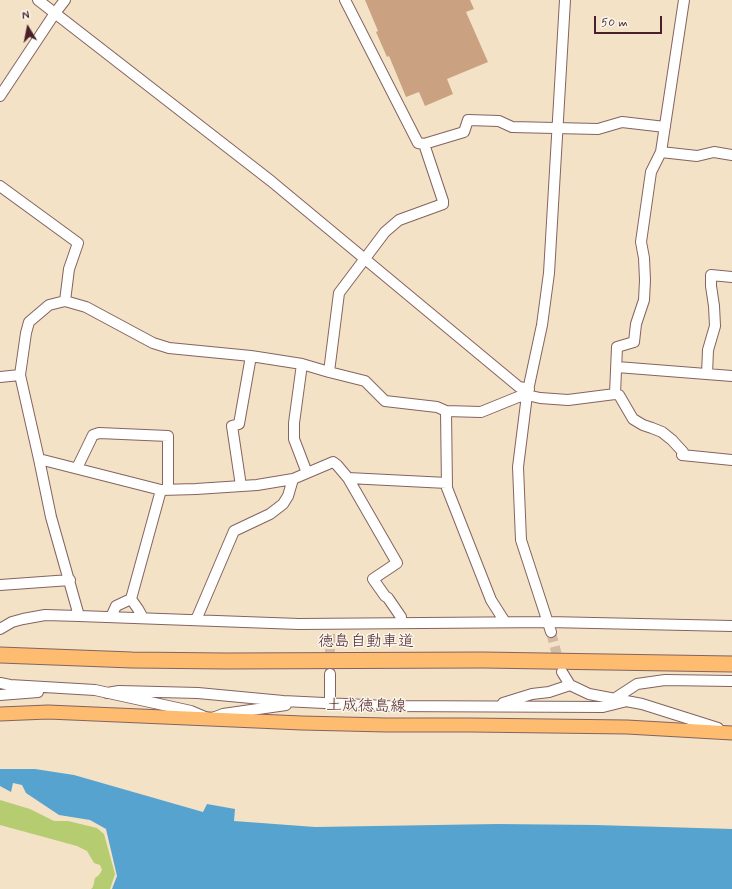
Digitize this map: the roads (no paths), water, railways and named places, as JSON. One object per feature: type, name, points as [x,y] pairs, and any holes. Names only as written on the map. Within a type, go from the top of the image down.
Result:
[{"type":"highway","name":"徳島自動車道","points":[[0,655],[132,660],[483,660],[732,664]]},
{"type":"main road","name":"土成徳島線","points":[[0,714],[48,712],[386,725],[627,727],[732,732]]},
{"type":"street","points":[[38,0],[271,181],[364,260],[519,387],[540,398],[568,400],[615,394],[619,395],[633,419],[643,425],[662,432],[683,452],[682,455],[732,460]]},
{"type":"street","points":[[0,96],[65,0]]},
{"type":"street","points":[[345,0],[418,143],[424,144],[464,132],[468,120],[499,121],[512,127],[598,129],[622,122],[665,127]]},
{"type":"street","points":[[549,627],[521,540],[518,467],[528,392],[546,298],[565,0]]},
{"type":"street","points":[[615,394],[617,347],[634,342],[636,324],[644,300],[644,258],[641,242],[651,172],[661,152],[684,0]]},
{"type":"street","points":[[329,372],[340,293],[385,232],[399,220],[443,204],[424,144]]},
{"type":"street","points":[[661,152],[697,156],[714,152],[732,155]]},
{"type":"street","points":[[0,186],[78,243],[69,269],[66,301]]},
{"type":"street","points":[[707,374],[708,350],[715,326],[711,274],[732,278]]},
{"type":"street","points":[[79,616],[51,517],[40,459],[20,376],[29,322],[49,306],[66,301],[86,307],[153,343],[169,348],[251,356],[302,364],[365,381],[384,401],[437,407],[446,411],[481,412],[528,392]]},
{"type":"street","points":[[241,486],[232,426],[239,424],[251,356]]},
{"type":"street","points":[[302,364],[294,423],[294,439],[307,472]]},
{"type":"street","points":[[617,367],[732,376]]},
{"type":"street","points":[[0,377],[20,376]]},
{"type":"street","points":[[446,411],[447,482],[452,501],[491,600],[505,622]]},
{"type":"street","points":[[77,468],[93,435],[99,433],[168,436],[165,490],[130,599],[116,606],[112,617]]},
{"type":"street","points":[[40,459],[165,490],[257,485],[293,479],[333,462],[348,478],[397,563],[373,579],[401,617],[401,622]]},
{"type":"street","points":[[348,478],[447,482]]},
{"type":"street","points":[[196,620],[234,530],[270,514],[283,504],[288,496],[293,479]]},
{"type":"street","points":[[0,585],[70,580]]},
{"type":"street","points":[[130,599],[143,618]]},
{"type":"street","points":[[1,628],[23,618],[79,616],[299,624],[330,628],[401,622],[505,622],[549,627],[732,626]]},
{"type":"street","points":[[562,672],[570,685],[589,694],[642,704],[702,724],[732,732]]},
{"type":"street","points":[[330,674],[330,703]]},
{"type":"street","points":[[614,699],[637,684],[665,680],[732,682]]},
{"type":"street","points":[[0,683],[95,690],[191,711],[210,719],[223,714],[287,705],[297,701]]},
{"type":"street","points":[[494,706],[532,694],[549,692],[570,685]]},
{"type":"street","points":[[0,695],[37,692],[59,688]]},
{"type":"street","points":[[107,693],[119,691],[198,693],[386,706],[604,707],[627,701]]},
{"type":"water","points":[[0,769],[35,769],[74,775],[203,812],[207,804],[235,809],[234,821],[315,827],[497,824],[732,829],[732,889],[112,889],[117,876],[106,829],[90,820],[59,815],[26,793],[22,785],[13,783],[11,792],[0,786]]},
{"type":"tunnel","points":[[330,632],[330,674]]},
{"type":"tunnel","points":[[551,632],[560,667]]}]
